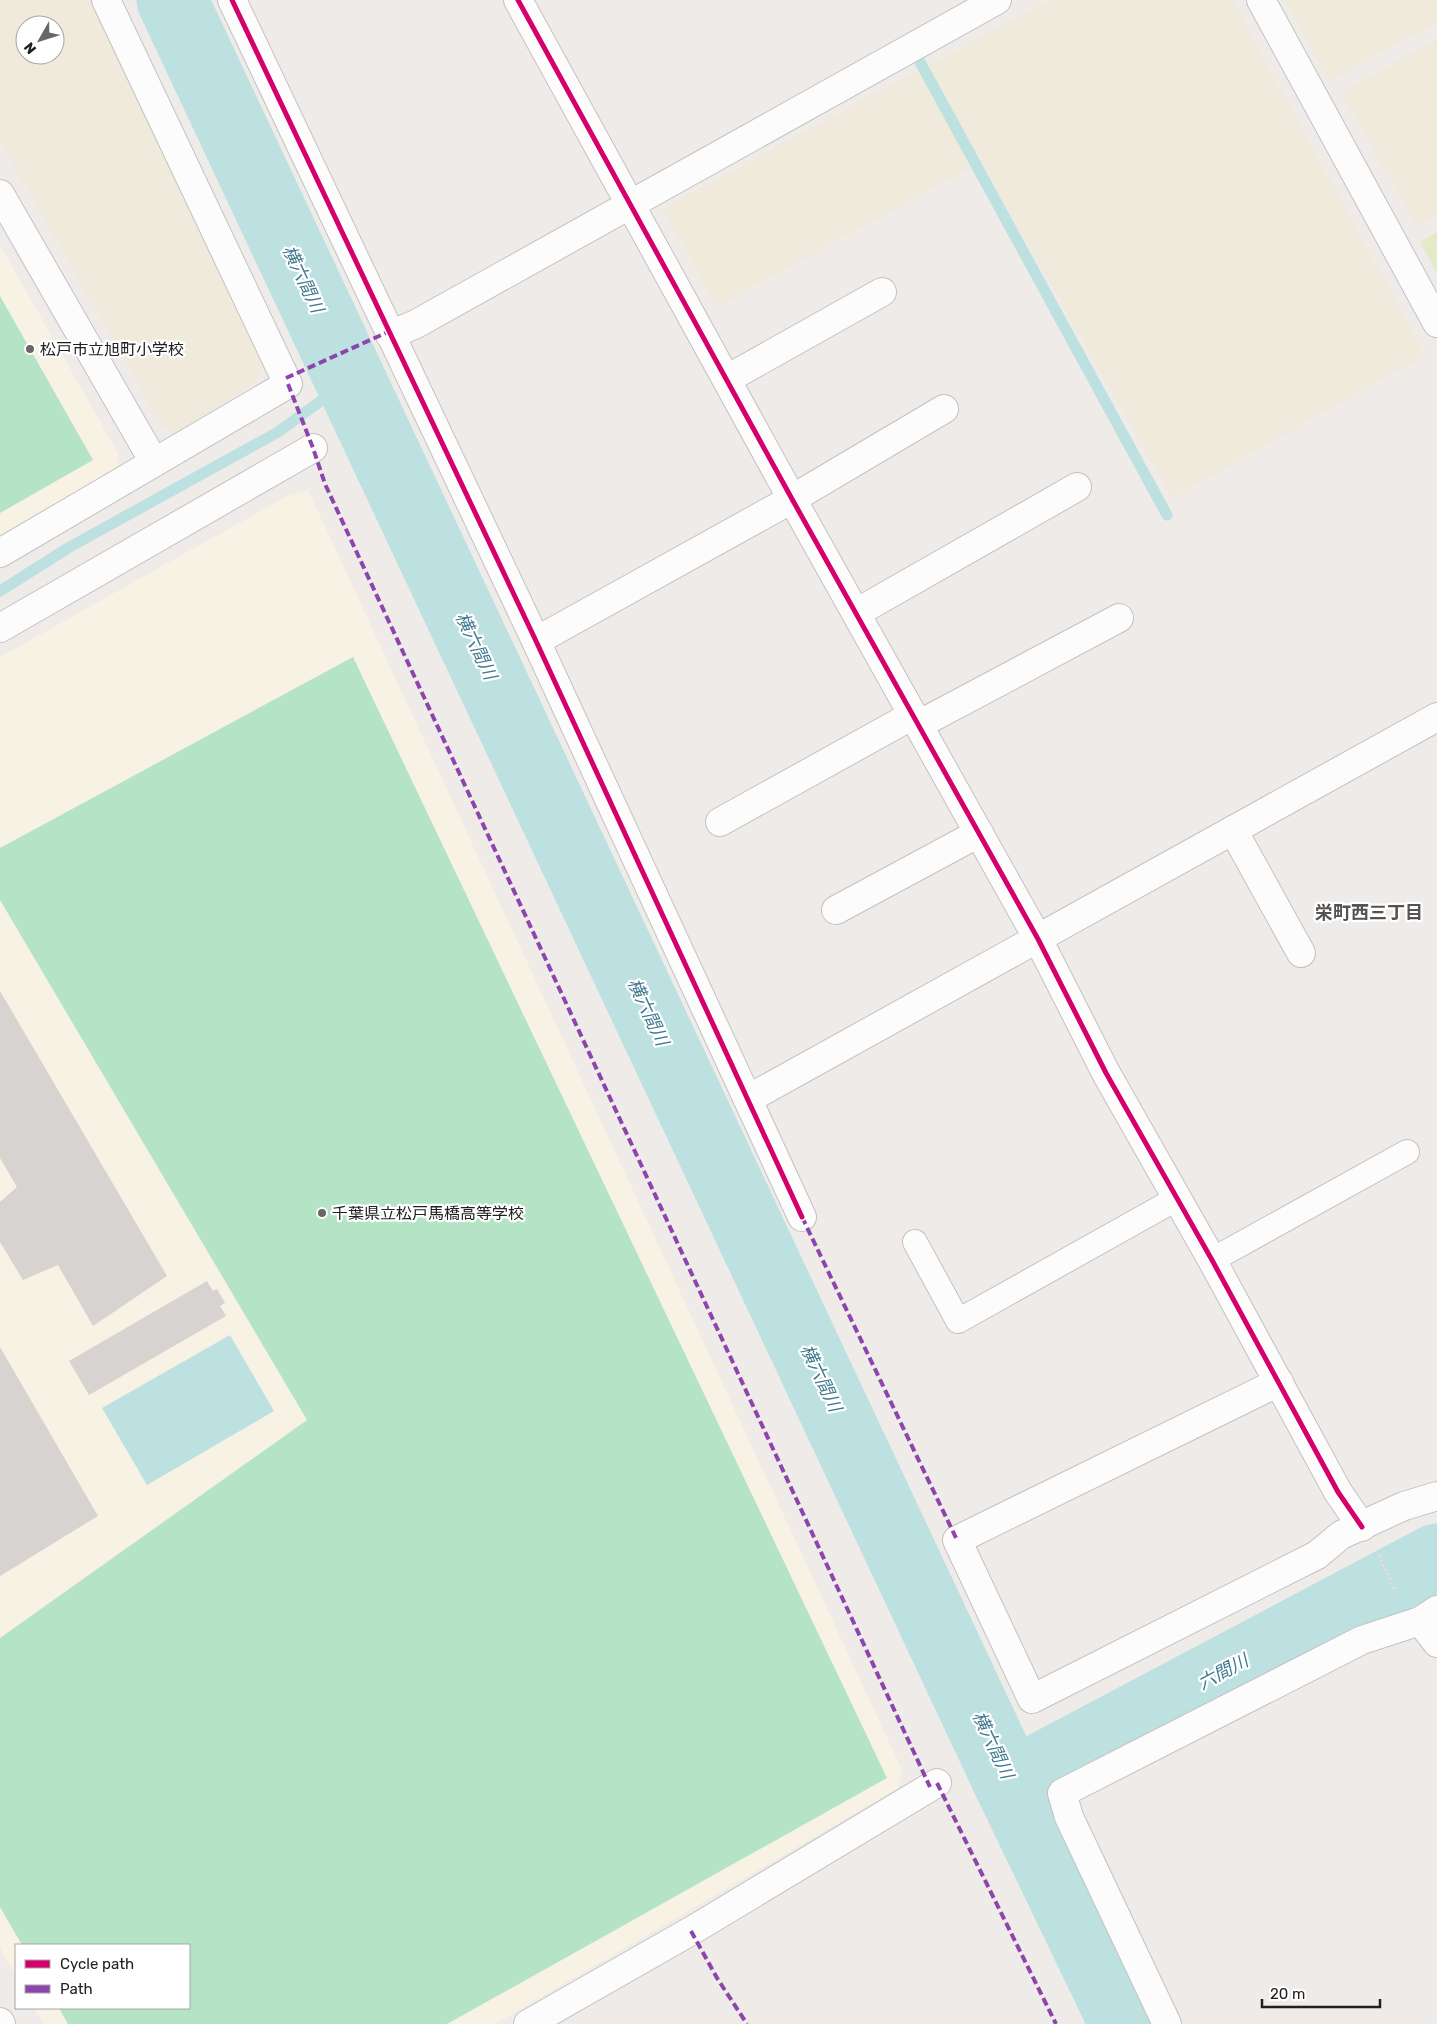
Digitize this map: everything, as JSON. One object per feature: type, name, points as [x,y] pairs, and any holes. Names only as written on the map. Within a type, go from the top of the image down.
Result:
[{"type":"street","points":[[0,553],[288,384],[106,0]]},
{"type":"street","points":[[232,0],[536,641],[802,1217]]},
{"type":"street","points":[[518,0],[792,499],[1038,939],[1106,1074],[1280,1382],[1338,1492],[1368,1537]]},
{"type":"street","points":[[390,335],[433,314],[997,0]]},
{"type":"street","points":[[1260,0],[1437,323]]},
{"type":"street","points":[[0,194],[154,462]]},
{"type":"street","points":[[727,379],[882,292]]},
{"type":"street","points":[[536,641],[792,499],[944,409]]},
{"type":"street","points":[[0,628],[314,448]]},
{"type":"street","points":[[856,613],[1077,487]]},
{"type":"street","points":[[720,822],[916,720],[1119,618]]},
{"type":"street","points":[[748,1098],[1437,717]]},
{"type":"street","points":[[1233,830],[1301,953]]},
{"type":"street","points":[[836,910],[979,833]]},
{"type":"street","points":[[1280,1382],[957,1540],[1032,1699],[1317,1554],[1341,1535],[1368,1537],[1404,1506],[1437,1496]]},
{"type":"street","points":[[1167,2024],[1069,1817],[1062,1793],[1362,1640],[1428,1616],[1437,1643]]},
{"type":"street","points":[[528,2024],[692,1931],[937,1783]]},
{"type":"lane","points":[[1212,1260],[1407,1152]]},
{"type":"lane","points":[[915,1242],[958,1320],[1176,1199]]},
{"type":"path","points":[[1368,1537],[1397,1595]]},
{"type":"shaded area","points":[[0,0],[90,0],[267,363],[253,385],[173,434],[162,426],[0,141]]},
{"type":"shaded area","points":[[1050,0],[1232,0],[1425,355],[1172,498],[981,162],[716,307],[663,208]]},
{"type":"shaded area","points":[[1284,0],[1437,0],[1437,23],[1329,80]]},
{"type":"shaded area","points":[[1437,40],[1437,215],[1417,226],[1341,92]]},
{"type":"shaded area","name":"松戸市立旭町小学校","points":[[0,245],[118,453],[118,470],[0,537]]},
{"type":"shaded area","name":"千葉県立松戸馬橋高等学校","points":[[308,490],[902,1770],[898,1788],[495,2024],[44,2024],[35,2009],[190,2009],[190,1944],[15,1944],[15,1974],[0,1948],[0,657],[289,495]]},
{"type":"green space","points":[[1437,232],[1437,273],[1420,242]]},
{"type":"green space","points":[[0,296],[93,460],[0,513]]},
{"type":"green space","name":"千葉県立松戸馬橋高等学校","points":[[353,657],[887,1778],[447,2024],[68,2024],[60,2009],[190,2009],[190,1944],[21,1944],[0,1907],[0,1638],[307,1420],[0,900],[0,848]]},
{"type":"water","points":[[230,1335],[274,1411],[147,1485],[102,1408]]},
{"type":"building","points":[[0,991],[167,1276],[93,1326],[58,1265],[23,1280],[0,1242],[0,1202],[17,1187],[0,1158]]},
{"type":"building","points":[[207,1281],[213,1291],[217,1289],[225,1303],[220,1306],[226,1316],[89,1395],[69,1361]]},
{"type":"building","points":[[0,1347],[98,1516],[0,1576]]},
{"type":"waterway","name":"横六間川","points":[[172,0],[1010,1785],[1125,2024]]},
{"type":"waterway","points":[[920,62],[1167,515]]},
{"type":"waterway","points":[[0,591],[68,548],[278,432],[350,380]]},
{"type":"waterway","name":"六間川","points":[[1010,1785],[1437,1559]]},
{"type":"marked path","points":[[286,378],[388,332]]},
{"type":"marked path","points":[[288,384],[325,484],[930,1787]]},
{"type":"marked path","points":[[802,1217],[957,1540]]},
{"type":"marked path","points":[[937,1783],[1056,2024]]},
{"type":"marked path","points":[[691,1931],[717,1978],[747,2024]]},
{"type":"cycle path","points":[[232,0],[536,641],[802,1217]]},
{"type":"cycle path","points":[[518,0],[792,499],[1038,939],[1106,1073],[1212,1260],[1338,1492],[1362,1527]]},
{"type":"place","name":"松戸市立旭町小学校","points":[[30,349]]},
{"type":"place","name":"千葉県立松戸馬橋高等学校","points":[[322,1213]]},
{"type":"district","name":"栄町西三丁目","points":[[1369,913]]}]
